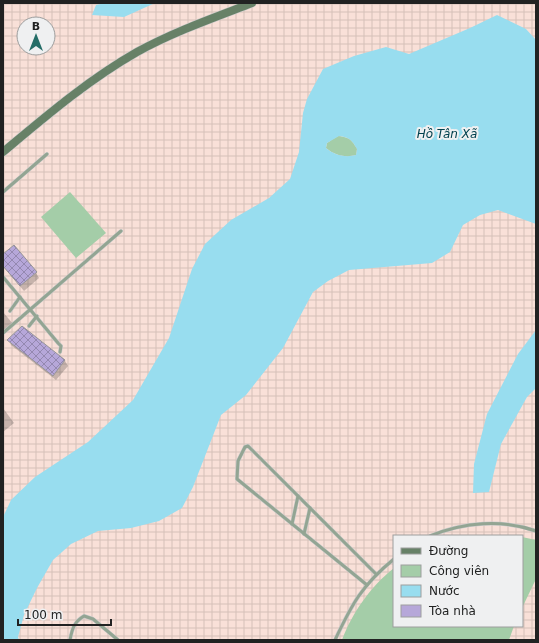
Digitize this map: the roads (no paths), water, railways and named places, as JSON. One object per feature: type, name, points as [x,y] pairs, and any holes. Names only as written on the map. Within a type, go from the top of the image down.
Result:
[{"type":"street","points":[[3,152],[52,110],[123,60],[182,30],[252,3]]},
{"type":"lane","points":[[3,192],[47,154]]},
{"type":"lane","points":[[3,333],[30,308],[121,231]]},
{"type":"lane","points":[[3,277],[58,342],[61,346],[60,352]]},
{"type":"lane","points":[[10,311],[20,297]]},
{"type":"lane","points":[[29,326],[37,316]]},
{"type":"lane","points":[[367,585],[237,479],[238,461],[245,447],[248,446],[376,574]]},
{"type":"lane","points":[[292,524],[298,496]]},
{"type":"lane","points":[[304,534],[310,508]]},
{"type":"lane","points":[[432,535],[445,530],[489,523],[521,526],[536,531]]},
{"type":"lane","points":[[335,640],[353,603],[376,574],[393,560]]},
{"type":"lane","points":[[70,640],[73,627],[77,620],[84,616],[93,619],[118,640]]},
{"type":"water","points":[[105,3],[155,3],[124,17],[92,15],[96,5]]},
{"type":"water","name":"Hồ Tân Xã","points":[[497,15],[526,29],[536,40],[536,224],[498,210],[480,215],[463,225],[450,252],[432,263],[349,270],[328,281],[313,292],[283,348],[246,395],[221,415],[193,487],[182,508],[159,521],[131,528],[98,531],[71,544],[53,560],[37,588],[24,615],[18,637],[19,640],[3,640],[3,517],[11,500],[35,477],[88,442],[133,400],[169,338],[192,269],[205,244],[231,220],[269,198],[290,179],[299,152],[303,113],[307,99],[323,69],[354,56],[386,47],[409,54]],"holes":[[[339,136],[348,138],[353,143],[357,149],[356,155],[340,155],[326,148],[327,143]]]},
{"type":"water","points":[[536,330],[536,388],[527,397],[501,444],[489,492],[473,493],[474,464],[487,414],[518,354]]}]
